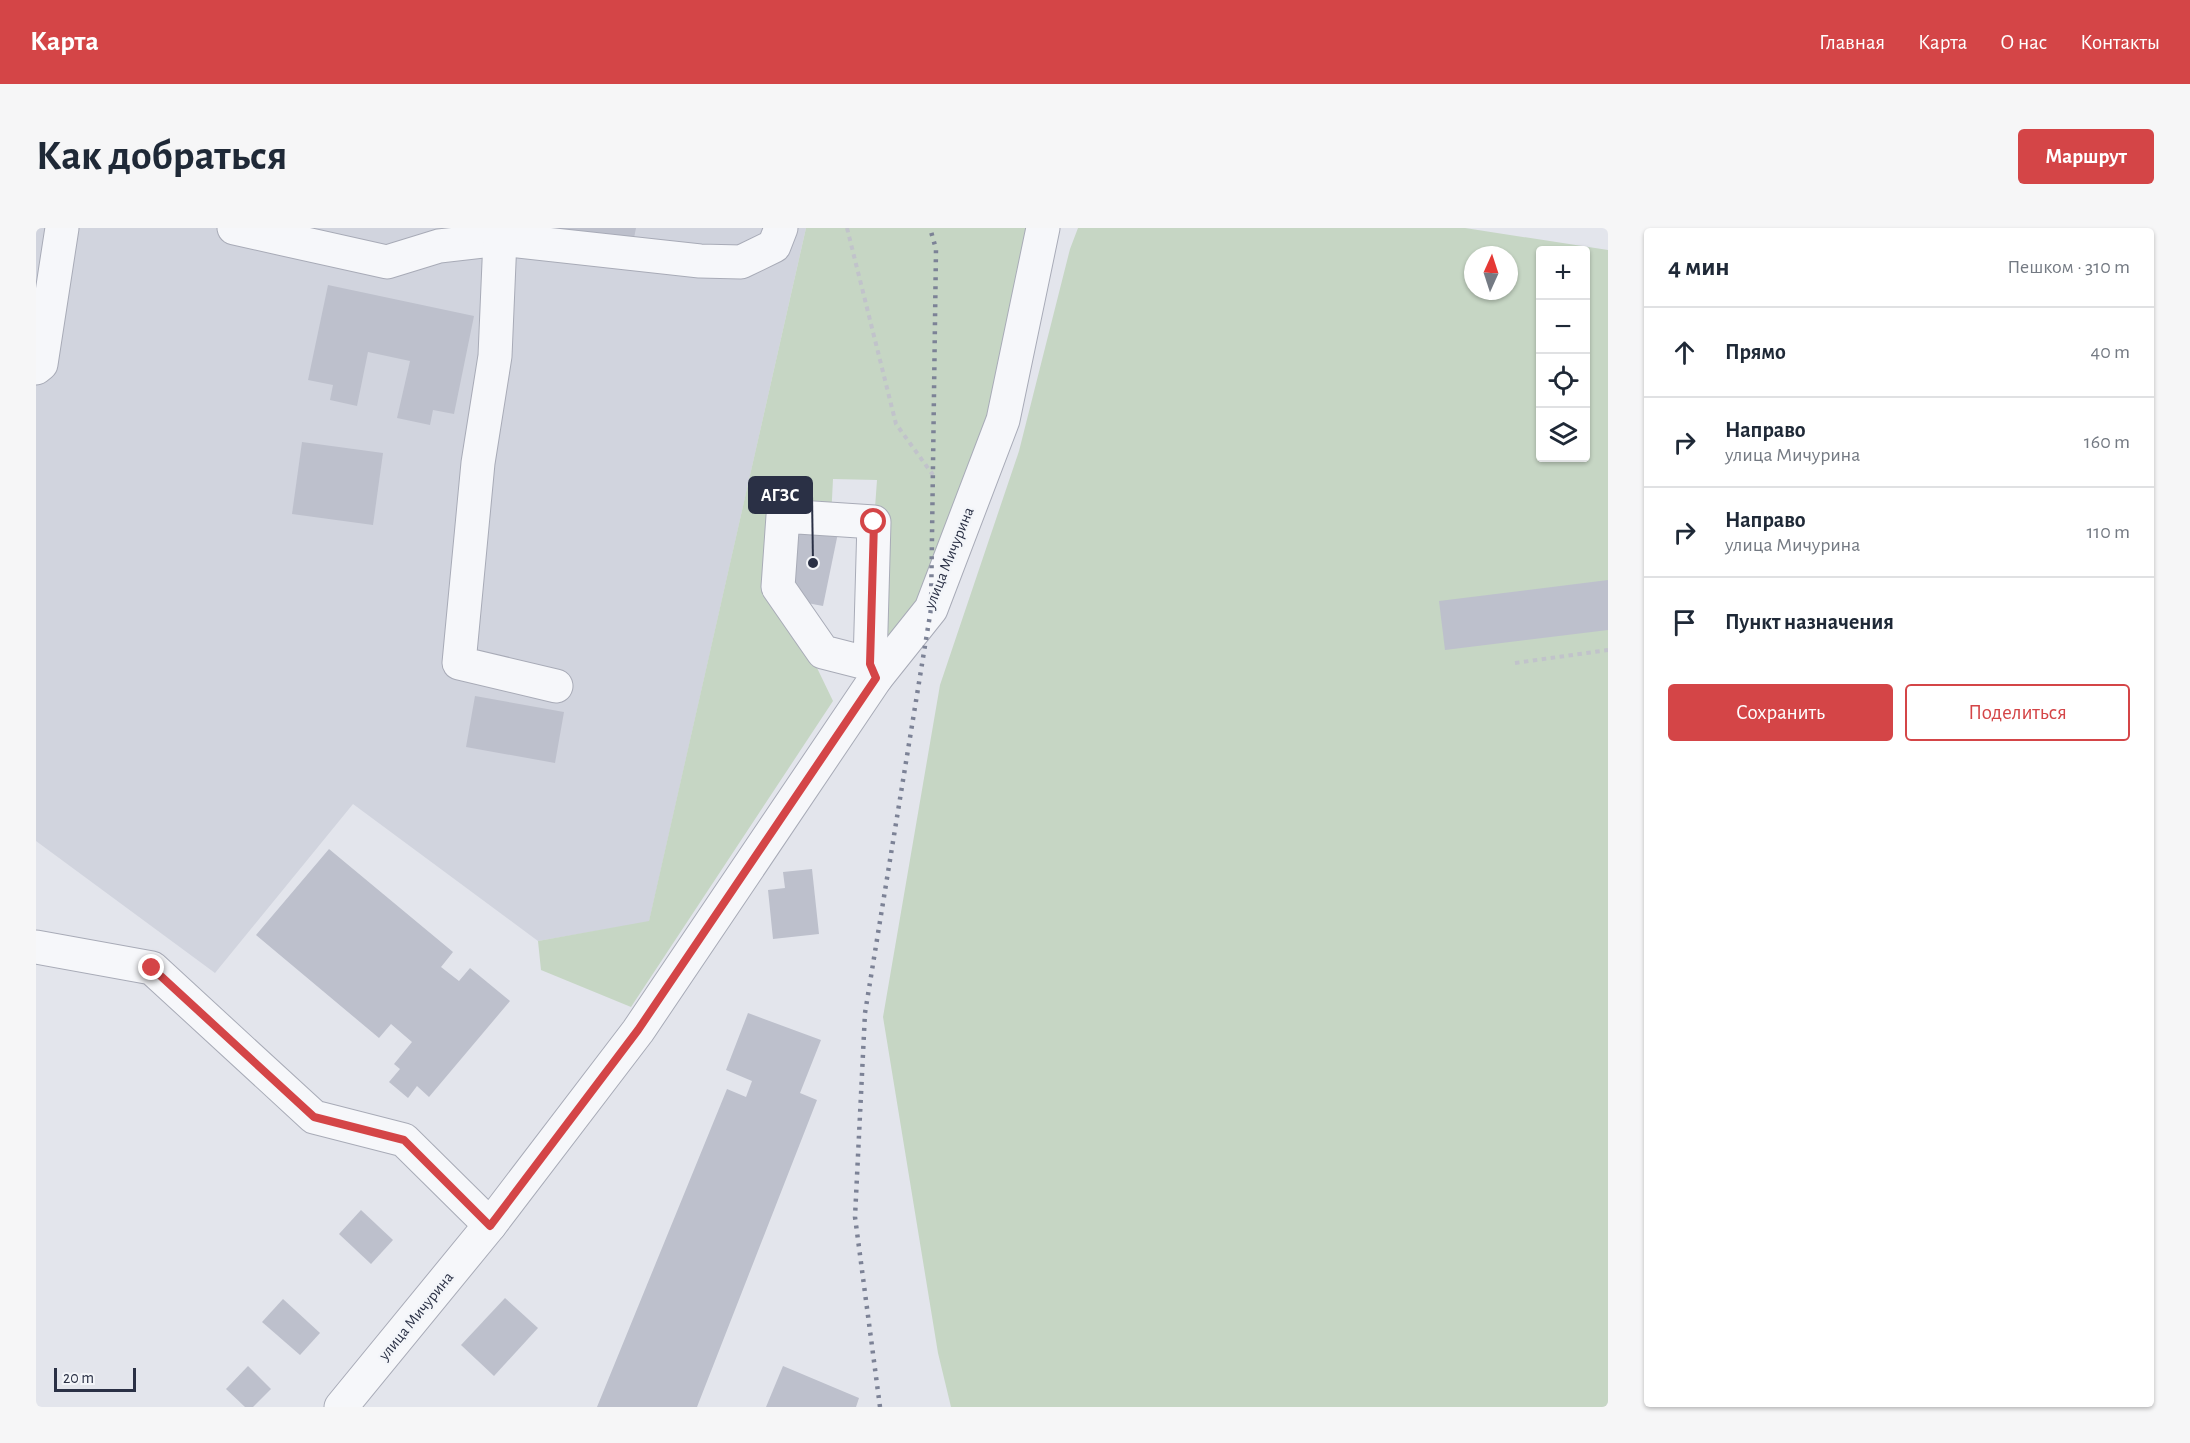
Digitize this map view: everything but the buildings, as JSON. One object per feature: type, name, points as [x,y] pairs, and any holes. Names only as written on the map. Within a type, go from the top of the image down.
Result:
[{"type":"street","points":[[36,368],[41,364],[62,228]]},
{"type":"street","points":[[234,228],[387,262],[440,246],[500,239],[700,261],[741,262],[774,246],[781,228]]},
{"type":"street","name":"улица Мичурина","points":[[341,1407],[490,1226],[638,1030],[873,671],[931,609],[1003,420],[1043,228]]},
{"type":"street","points":[[500,239],[495,356],[478,463],[459,663],[556,686]]},
{"type":"street","points":[[783,516],[874,522],[873,671],[823,652],[778,587],[783,516]]},
{"type":"street","points":[[36,947],[152,968],[314,1117],[404,1140],[490,1226]]},
{"type":"path","points":[[847,228],[896,424],[933,475]]},
{"type":"path","points":[[1515,663],[1608,650]]},
{"type":"shaded area","points":[[36,228],[806,228],[649,922],[538,941],[353,804],[215,973],[36,841]]},
{"type":"green space","points":[[806,228],[1043,228],[931,609],[876,678],[874,522],[877,480],[833,479],[831,519],[783,517],[778,587],[833,701],[631,1007],[541,970],[538,941],[649,921]]},
{"type":"green space","points":[[1078,228],[1465,228],[1582,246],[1536,246],[1536,462],[1590,462],[1590,247],[1608,250],[1608,1407],[951,1407],[938,1353],[883,1017],[940,685],[1019,451],[1070,249]]},
{"type":"railway","points":[[880,1407],[855,1217],[865,1013],[931,609],[936,249],[930,228]]},
{"type":"place","name":"АГЗС","points":[[813,563]]},
{"type":"route","points":[[152,968],[314,1117],[404,1140],[490,1226],[638,1030],[876,678],[870,664],[874,522]]}]
